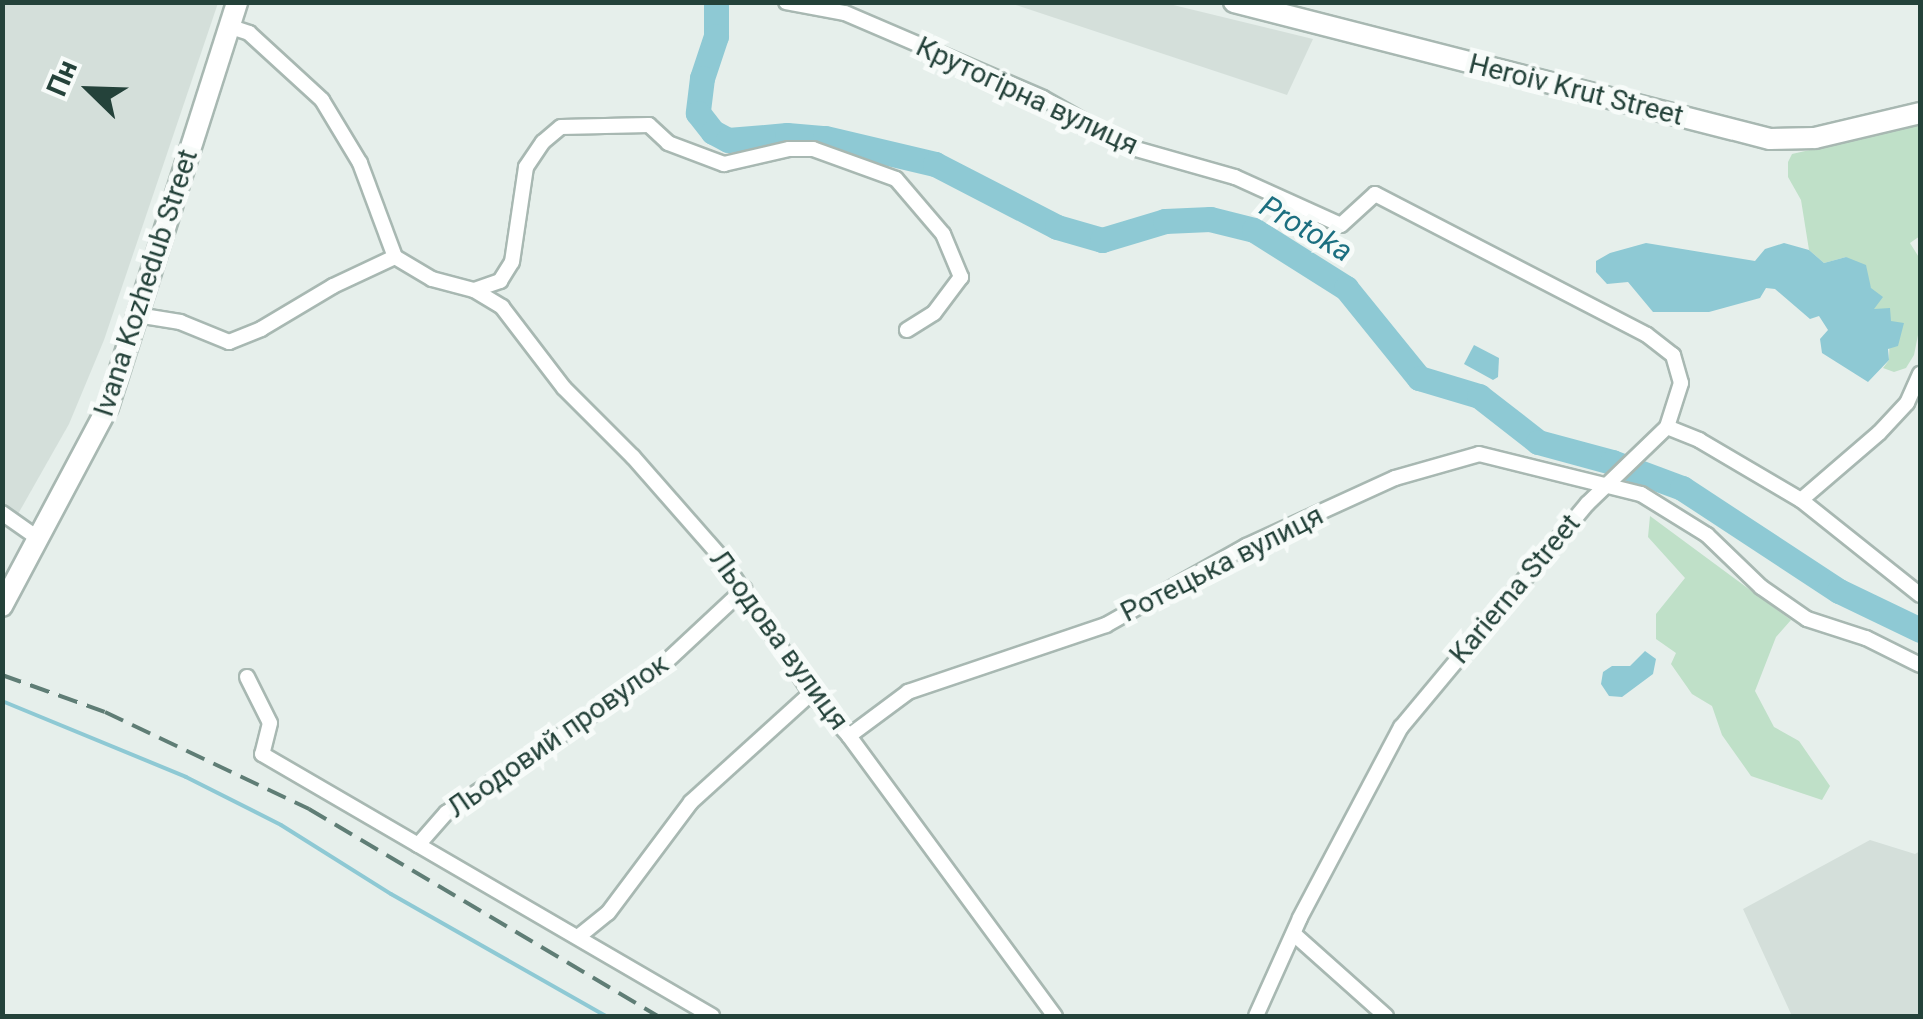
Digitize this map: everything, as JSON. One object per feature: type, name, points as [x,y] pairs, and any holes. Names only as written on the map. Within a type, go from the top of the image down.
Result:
[{"type":"street","name":"Ivana Kozhedub Street","points":[[4,598],[108,407],[237,2]]},
{"type":"street","name":"Крутогірна вулиця","points":[[786,2],[845,13],[1043,98],[1129,147],[1235,177],[1341,225],[1375,194],[1660,345],[1673,356],[1681,383],[1667,427]]},
{"type":"street","name":"Heroiv Krut Street","points":[[1234,2],[1770,138],[1815,138],[1920,114]]},
{"type":"street","points":[[137,316],[180,322],[229,342],[261,329],[333,286],[395,257],[360,163],[322,100],[250,33],[230,28]]},
{"type":"street","points":[[474,290],[500,282],[512,262],[526,167],[543,142],[561,126],[649,125],[668,143],[724,164],[788,149],[813,149],[896,179],[943,234],[961,277],[934,312],[907,330]]},
{"type":"street","name":"Льодова вулиця","points":[[395,257],[432,279],[474,290],[502,307],[564,388],[633,457],[744,589],[811,692],[849,736],[1056,1016]]},
{"type":"street","points":[[1801,500],[1879,434],[1907,403],[1920,374]]},
{"type":"street","points":[[1667,427],[1700,440],[1801,500],[1920,595]]},
{"type":"street","name":"Karierna Street","points":[[1256,1016],[1401,727],[1587,504],[1667,427]]},
{"type":"street","name":"Ротецька вулиця","points":[[849,736],[908,692],[1106,625],[1246,546],[1395,478],[1479,454],[1608,487]]},
{"type":"street","points":[[1608,487],[1642,494],[1707,535],[1761,587],[1807,619],[1866,638],[1920,665]]},
{"type":"street","points":[[2,513],[39,539]]},
{"type":"street","name":"Льодовий провулок","points":[[418,845],[446,813],[656,672],[744,589]]},
{"type":"street","name":"Льодовий провулок","points":[[247,677],[270,724],[262,754],[712,1016]]},
{"type":"street","points":[[578,937],[608,913],[691,802],[811,692]]},
{"type":"street","points":[[1294,935],[1386,1016]]},
{"type":"shaded area","points":[[3,2],[218,3],[104,340],[69,424],[18,514],[2,503]]},
{"type":"shaded area","points":[[1010,3],[1165,3],[1313,39],[1287,95]]},
{"type":"shaded area","points":[[1870,840],[1915,854],[1920,851],[1920,1016],[1792,1016],[1743,909]]},
{"type":"green space","points":[[1920,125],[1920,236],[1910,243],[1920,259],[1920,325],[1914,355],[1906,368],[1894,372],[1883,368],[1889,360],[1890,322],[1873,309],[1871,288],[1846,257],[1824,263],[1809,250],[1801,200],[1788,177],[1788,162],[1792,154]]},
{"type":"green space","points":[[1650,516],[1791,620],[1776,637],[1755,691],[1774,727],[1799,741],[1830,786],[1822,800],[1751,776],[1722,735],[1712,706],[1692,694],[1671,664],[1676,653],[1656,639],[1656,614],[1685,578],[1648,537]]},
{"type":"water","points":[[1646,243],[1755,261],[1765,249],[1784,243],[1809,250],[1824,263],[1846,257],[1866,265],[1871,288],[1883,297],[1874,309],[1890,308],[1891,321],[1904,323],[1898,346],[1888,349],[1889,360],[1868,382],[1822,353],[1820,339],[1828,330],[1819,316],[1810,319],[1775,289],[1766,288],[1760,298],[1709,312],[1653,312],[1628,282],[1607,284],[1596,272],[1596,261]]},
{"type":"water","points":[[1474,345],[1499,358],[1498,377],[1493,380],[1464,364]]},
{"type":"water","points":[[1645,651],[1656,659],[1653,674],[1622,697],[1609,696],[1601,684],[1603,672],[1612,666],[1630,666]]},
{"type":"waterway","name":"Protoka","points":[[716,2],[716,36],[702,78],[698,113],[713,132],[728,140],[787,135],[825,138],[935,164],[1057,227],[1102,240],[1165,221],[1210,219],[1254,230],[1346,288],[1419,378],[1479,396],[1538,442],[1612,462],[1682,488],[1839,591],[1920,630]]},
{"type":"waterway","points":[[2,701],[186,777],[281,825],[391,894],[606,1016]]},
{"type":"railway","points":[[2,675],[105,712],[309,809],[657,1016]]}]
